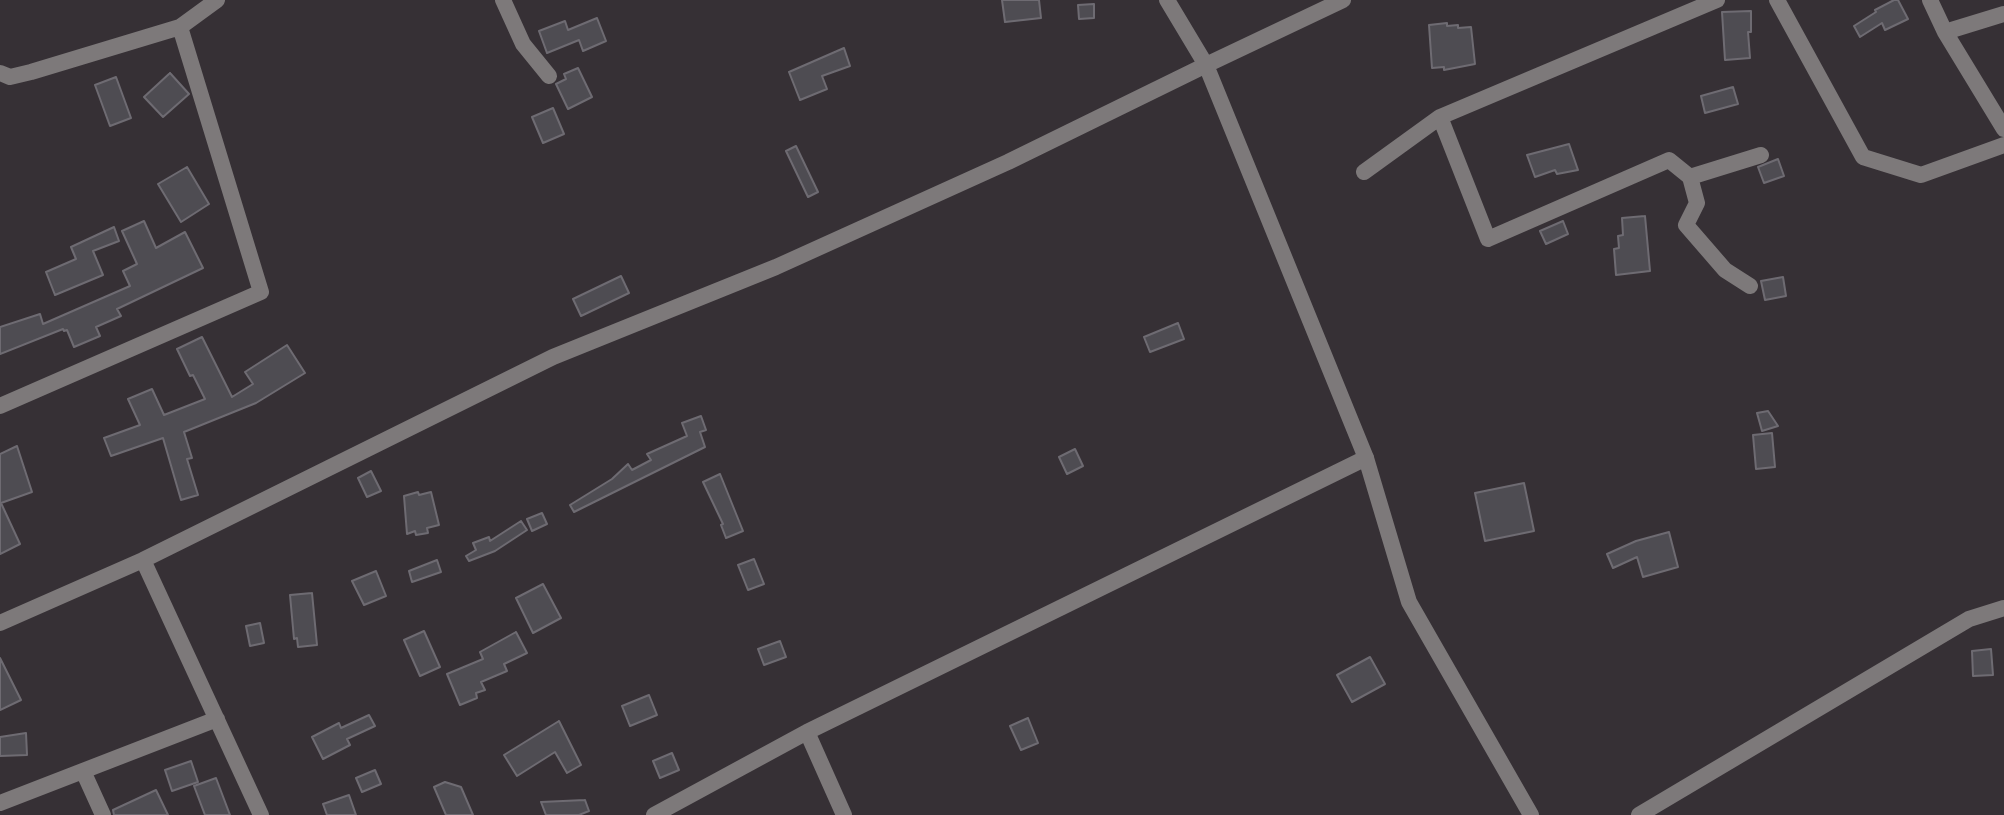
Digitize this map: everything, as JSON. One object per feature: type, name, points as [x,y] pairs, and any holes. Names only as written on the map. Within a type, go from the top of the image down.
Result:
[{"type":"street","points":[[0,73],[10,77],[31,72],[180,27],[217,0]]},
{"type":"street","points":[[503,0],[523,44],[549,76]]},
{"type":"street","points":[[1167,0],[1206,65],[1366,458],[1409,602],[1531,815]]},
{"type":"street","points":[[0,623],[143,560],[553,357],[776,267],[1008,162],[1343,0]]},
{"type":"street","points":[[1364,172],[1440,117],[1717,0]]},
{"type":"street","points":[[1777,0],[1863,157],[1921,175],[2004,145]]},
{"type":"street","points":[[1930,0],[1945,32],[2004,129]]},
{"type":"street","points":[[1945,32],[2004,14]]},
{"type":"street","points":[[0,406],[261,292],[180,27]]},
{"type":"street","points":[[1440,117],[1488,239],[1669,160],[1690,177],[1697,203],[1686,225],[1725,270],[1750,286]]},
{"type":"street","points":[[1690,177],[1761,155]]},
{"type":"street","points":[[654,815],[807,732],[1366,458]]},
{"type":"street","points":[[143,560],[261,815]]},
{"type":"street","points":[[1639,815],[1969,619],[2004,608]]},
{"type":"street","points":[[0,803],[217,719]]},
{"type":"street","points":[[807,732],[844,815]]},
{"type":"street","points":[[83,771],[103,815]]},
{"type":"building","points":[[1002,0],[1039,0],[1041,18],[1005,22]]},
{"type":"building","points":[[1898,0],[1908,19],[1885,30],[1882,23],[1860,37],[1854,26]]},
{"type":"building","points":[[1094,4],[1094,18],[1079,19],[1078,5]]},
{"type":"building","points":[[1751,11],[1751,32],[1748,32],[1750,58],[1725,60],[1722,12]]},
{"type":"building","points":[[597,18],[606,41],[583,51],[579,40],[547,53],[539,31],[565,21],[568,30]]},
{"type":"building","points":[[1447,23],[1447,26],[1458,25],[1458,28],[1471,27],[1475,64],[1444,70],[1444,67],[1432,68],[1429,25]]},
{"type":"building","points":[[844,48],[850,66],[822,76],[827,89],[800,100],[789,72]]},
{"type":"building","points":[[578,68],[592,97],[568,109],[556,84],[566,79],[564,74]]},
{"type":"building","points":[[170,73],[189,94],[163,117],[144,97]]},
{"type":"building","points":[[116,77],[131,118],[110,126],[95,85]]},
{"type":"building","points":[[1733,87],[1738,104],[1705,113],[1701,96]]},
{"type":"building","points":[[553,108],[564,134],[543,143],[532,117]]},
{"type":"building","points":[[1569,144],[1578,170],[1557,174],[1555,170],[1535,177],[1527,155]]},
{"type":"building","points":[[796,146],[818,192],[808,197],[786,151]]},
{"type":"building","points":[[1778,159],[1784,176],[1764,183],[1758,167]]},
{"type":"building","points":[[187,167],[209,204],[181,222],[158,184]]},
{"type":"building","points":[[1645,216],[1650,271],[1616,275],[1614,249],[1619,248],[1618,236],[1623,235],[1622,218]]},
{"type":"building","points":[[144,221],[156,248],[185,232],[203,268],[117,309],[121,316],[96,327],[100,336],[74,347],[67,330],[63,329],[0,354],[0,327],[40,314],[43,324],[130,286],[123,271],[137,264],[122,231]]},
{"type":"building","points":[[1563,221],[1568,234],[1546,244],[1540,231]]},
{"type":"building","points":[[114,227],[119,241],[93,251],[103,275],[55,295],[46,272],[76,259],[71,247]]},
{"type":"building","points":[[621,276],[629,293],[581,316],[573,299]]},
{"type":"building","points":[[1783,277],[1786,296],[1765,300],[1761,281]]},
{"type":"building","points":[[1178,323],[1184,339],[1150,352],[1144,337]]},
{"type":"building","points":[[202,337],[232,397],[253,384],[245,372],[287,345],[305,373],[256,403],[184,432],[192,458],[187,459],[198,495],[181,500],[163,438],[111,456],[104,438],[140,425],[128,399],[152,389],[164,415],[205,399],[177,349]]},
{"type":"building","points":[[1768,411],[1778,426],[1762,431],[1757,413]]},
{"type":"building","points":[[701,416],[706,430],[700,432],[705,447],[574,512],[570,505],[612,479],[628,464],[632,470],[651,460],[647,454],[687,436],[682,423]]},
{"type":"building","points":[[1772,433],[1775,467],[1756,469],[1753,435]]},
{"type":"building","points":[[17,446],[32,492],[1,503],[20,544],[0,554],[0,454]]},
{"type":"building","points":[[1075,449],[1083,466],[1067,474],[1059,457]]},
{"type":"building","points":[[371,471],[381,491],[367,497],[358,478]]},
{"type":"building","points":[[720,474],[743,531],[726,538],[723,524],[703,482]]},
{"type":"building","points":[[1524,483],[1534,531],[1485,541],[1475,493]]},
{"type":"building","points":[[418,492],[419,495],[431,492],[439,525],[427,528],[428,533],[416,535],[415,531],[407,534],[404,496]]},
{"type":"building","points":[[542,513],[547,524],[532,531],[527,519]]},
{"type":"building","points":[[521,521],[527,530],[495,551],[469,561],[466,556],[476,550],[473,543],[489,537],[490,541]]},
{"type":"building","points":[[1669,532],[1678,567],[1643,577],[1637,557],[1613,568],[1607,554],[1636,541]]},
{"type":"building","points":[[754,559],[764,584],[748,590],[738,565]]},
{"type":"building","points":[[437,560],[441,572],[412,582],[409,571]]},
{"type":"building","points":[[376,571],[386,596],[364,605],[352,581]]},
{"type":"building","points":[[543,584],[561,618],[533,633],[516,598]]},
{"type":"building","points":[[312,593],[317,645],[298,647],[297,638],[294,639],[290,595]]},
{"type":"building","points":[[260,623],[264,643],[250,646],[246,626]]},
{"type":"building","points":[[424,631],[440,667],[420,676],[404,640]]},
{"type":"building","points":[[516,632],[527,653],[504,664],[507,671],[481,682],[485,690],[476,693],[477,698],[460,705],[447,674],[483,659],[480,652]]},
{"type":"building","points":[[780,641],[786,657],[764,665],[758,649]]},
{"type":"building","points":[[1991,649],[1993,675],[1973,676],[1972,651]]},
{"type":"building","points":[[1370,657],[1385,684],[1352,702],[1337,675]]},
{"type":"building","points":[[0,658],[21,700],[0,710]]},
{"type":"building","points":[[649,695],[657,715],[630,726],[622,706]]},
{"type":"building","points":[[369,715],[375,726],[347,739],[350,745],[323,759],[312,737],[339,723],[341,728]]},
{"type":"building","points":[[1028,718],[1038,743],[1021,750],[1010,726]]},
{"type":"building","points":[[559,721],[581,765],[567,773],[555,752],[517,776],[504,755]]},
{"type":"building","points":[[26,733],[27,755],[0,756],[0,737]]},
{"type":"building","points":[[672,753],[679,770],[660,778],[653,761]]},
{"type":"building","points":[[191,761],[198,782],[172,791],[165,770]]},
{"type":"building","points":[[375,770],[381,784],[362,792],[356,778]]},
{"type":"building","points":[[216,778],[230,815],[205,815],[194,786]]},
{"type":"building","points":[[445,782],[461,787],[473,815],[446,815],[434,787]]},
{"type":"building","points":[[156,790],[168,815],[114,815],[113,810]]},
{"type":"building","points":[[349,795],[356,815],[327,815],[323,804]]},
{"type":"building","points":[[585,800],[589,811],[579,815],[546,815],[541,802]]}]
